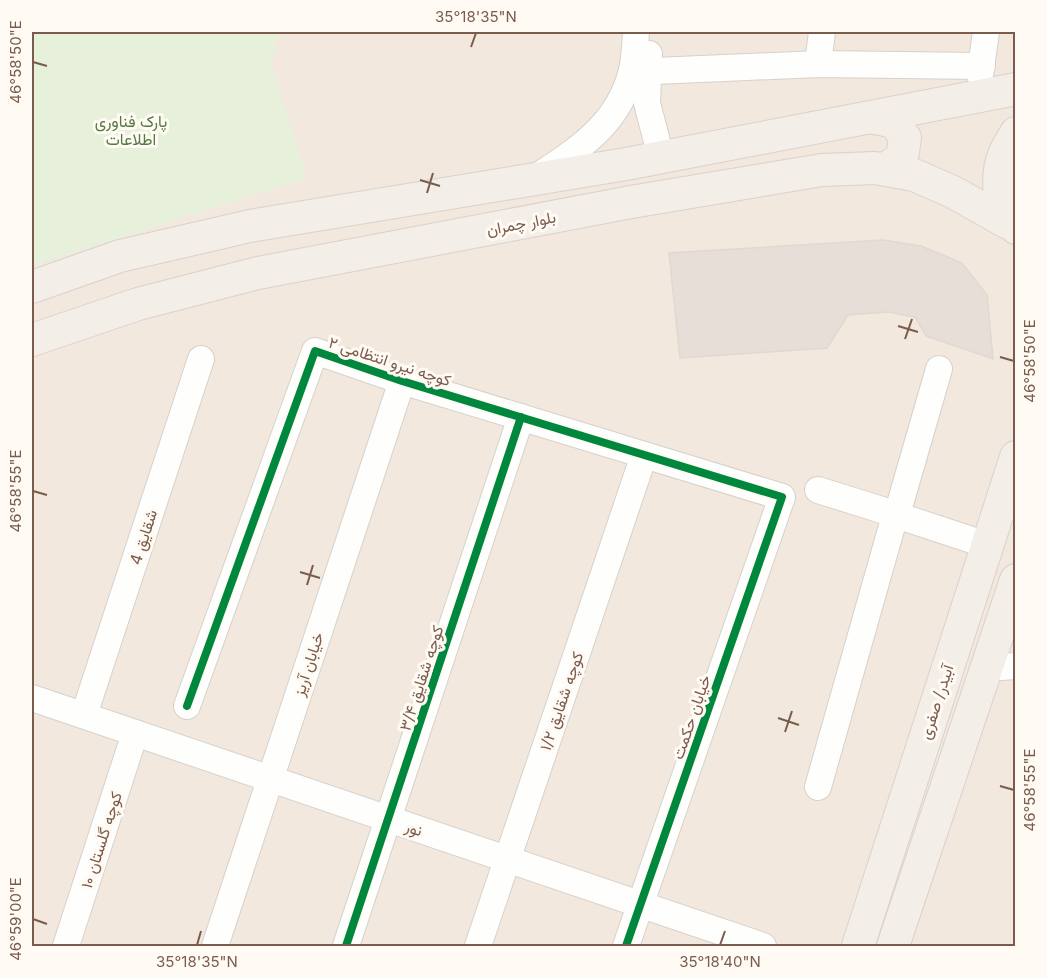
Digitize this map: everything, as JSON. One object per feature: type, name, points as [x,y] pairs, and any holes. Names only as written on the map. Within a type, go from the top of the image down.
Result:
[{"type":"main road","points":[[32,286],[120,256],[250,226],[661,157],[875,118],[1016,89]]},
{"type":"main road","points":[[875,118],[895,122],[905,138],[902,158],[885,169]]},
{"type":"main road","points":[[1013,229],[999,192],[1003,156],[1016,133]]},
{"type":"main road","name":"بلوار چمران","points":[[32,340],[138,304],[258,273],[620,204],[822,170],[885,169],[914,175],[953,192],[1013,229]]},
{"type":"main road","name":"آبیدر/ صفری","points":[[858,946],[1016,457]]},
{"type":"main road","points":[[893,946],[1000,667],[1015,582]]},
{"type":"street","points":[[636,32],[640,71],[661,157]]},
{"type":"street","points":[[532,179],[589,142],[640,71],[651,32]]},
{"type":"street","points":[[818,64],[822,32]]},
{"type":"street","points":[[640,71],[818,64],[981,71],[986,32]]},
{"type":"street","name":"کوچه نیرو انتظامی ۲","points":[[187,706],[315,351],[402,381],[782,497]]},
{"type":"street","name":"شقایق 4","points":[[84,715],[201,359]]},
{"type":"street","points":[[818,787],[895,514],[939,369]]},
{"type":"street","name":"خیابان آریز","points":[[215,946],[402,381]]},
{"type":"street","name":"کوچه شقایق ۳/۴","points":[[346,946],[521,417]]},
{"type":"street","name":"کوچه شقایق ۱/۲","points":[[478,946],[644,455]]},
{"type":"street","points":[[818,490],[987,545]]},
{"type":"street","name":"خیابان حکمت","points":[[626,946],[782,497]]},
{"type":"street","name":"نور","points":[[32,698],[640,905],[723,940],[763,946]]},
{"type":"street","name":"کوچه گلستان ۱۰","points":[[66,946],[135,733]]},
{"type":"shaded area","points":[[32,32],[1015,32],[1015,946],[32,946]]},
{"type":"green space","name":"پارک فناوری اطلاعات","points":[[32,32],[280,32],[271,64],[307,178],[32,266]]},
{"type":"building","points":[[883,240],[921,246],[962,263],[987,295],[993,359],[926,336],[915,317],[888,312],[848,315],[827,348],[680,358],[669,253]]},
{"type":"cycle path","points":[[187,706],[315,351],[402,381],[782,497],[626,946]]},
{"type":"cycle path","points":[[346,946],[521,417]]}]
